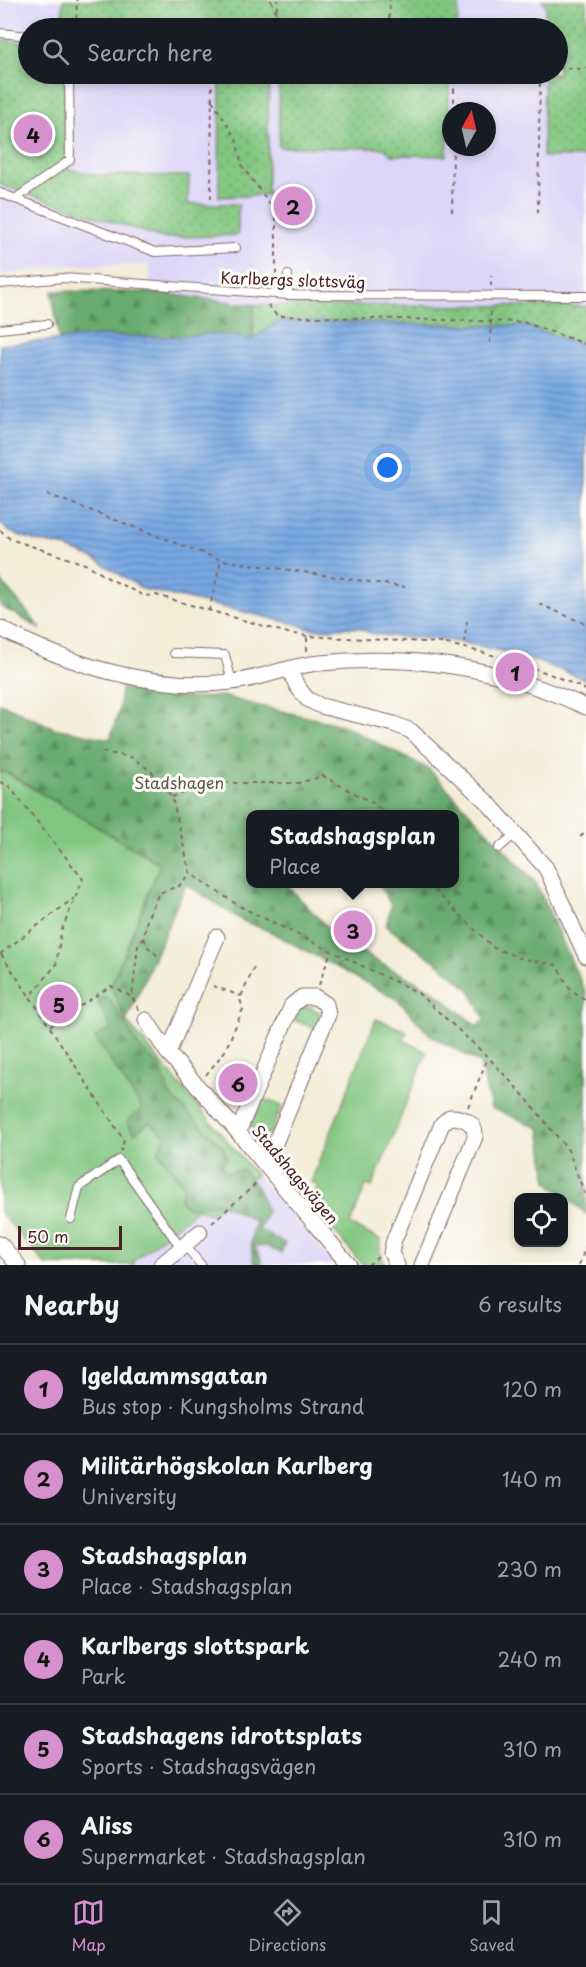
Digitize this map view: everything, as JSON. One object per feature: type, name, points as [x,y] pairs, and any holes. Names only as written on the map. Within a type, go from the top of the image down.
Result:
[{"type":"street","points":[[0,628],[46,651],[118,673],[183,683],[232,682],[320,663],[433,662],[472,668],[536,686],[586,707]]},
{"type":"street","points":[[289,669],[297,687],[307,699],[321,706],[394,724],[411,731],[489,804],[546,868],[586,956]]},
{"type":"street","points":[[168,1053],[217,937]]},
{"type":"street","points":[[238,1132],[292,1005],[302,997],[315,997],[326,1004],[328,1015],[266,1165]]},
{"type":"street","name":"Stadshagsvägen","points":[[146,1020],[168,1053],[238,1132],[349,1265]]},
{"type":"street","points":[[397,1265],[392,1253],[394,1240],[442,1124],[450,1117],[464,1119],[470,1122],[475,1137],[422,1265]]},
{"type":"street","points":[[161,1265],[200,1232]]},
{"type":"street","points":[[0,1245],[18,1265]]},
{"type":"lane","points":[[0,33],[18,35]]},
{"type":"lane","points":[[15,199],[70,160],[69,84]]},
{"type":"lane","points":[[0,194],[155,252],[236,248]]},
{"type":"lane","points":[[288,275],[288,295]]},
{"type":"lane","name":"Karlbergs slottsväg","points":[[0,284],[64,278],[288,295],[586,296]]},
{"type":"lane","points":[[0,329],[47,324]]},
{"type":"lane","points":[[174,653],[225,655],[232,682]]},
{"type":"lane","points":[[499,848],[515,834]]},
{"type":"lane","points":[[71,1219],[79,1187],[119,1160],[183,1247],[201,1265]]},
{"type":"path","points":[[76,18],[77,0]]},
{"type":"path","points":[[271,0],[277,16]]},
{"type":"path","points":[[277,0],[277,16]]},
{"type":"path","points":[[389,18],[390,0]]},
{"type":"path","points":[[568,69],[586,69]]},
{"type":"path","points":[[211,198],[212,84]]},
{"type":"path","points":[[454,84],[454,102]]},
{"type":"path","points":[[538,213],[540,84]]},
{"type":"path","points":[[213,100],[236,139],[242,166],[276,212],[276,275],[288,275]]},
{"type":"path","points":[[452,212],[453,156]]},
{"type":"path","points":[[260,294],[277,316],[523,322],[586,344]]},
{"type":"path","points":[[490,326],[490,343]]},
{"type":"path","points":[[47,494],[221,560],[405,587]]},
{"type":"path","points":[[0,530],[10,539],[88,565],[144,596],[156,595],[307,636],[307,654]]},
{"type":"path","points":[[209,611],[221,560]]},
{"type":"path","points":[[539,604],[586,624]]},
{"type":"path","points":[[464,643],[467,621]]},
{"type":"path","points":[[102,752],[131,757],[152,772],[172,797],[190,873],[239,906],[417,993],[488,1057],[525,1097],[568,1150],[586,1197]]},
{"type":"path","points":[[172,797],[226,783],[299,783],[322,776],[373,802],[382,810]]},
{"type":"path","points":[[0,782],[8,785],[83,879],[62,932],[56,965],[30,997]]},
{"type":"path","points":[[580,837],[586,832]]},
{"type":"path","points":[[132,997],[138,946],[144,938],[147,919],[159,893],[179,886],[190,873]]},
{"type":"path","points":[[432,888],[494,948],[520,958],[556,965],[571,990],[586,1000]]},
{"type":"path","points":[[76,897],[0,954],[124,1140],[119,1160]]},
{"type":"path","points":[[144,938],[147,946],[158,956]]},
{"type":"path","points":[[315,997],[331,951]]},
{"type":"path","points":[[197,1086],[225,1051],[243,1009],[241,996],[254,967]]},
{"type":"path","points":[[49,1026],[111,986],[132,997],[146,1020]]},
{"type":"path","points":[[218,987],[241,996]]},
{"type":"path","points":[[464,1119],[488,1057]]},
{"type":"path","points":[[213,1222],[258,1182]]},
{"type":"path","points":[[579,1265],[586,1246]]},
{"type":"path","points":[[368,1265],[380,1255]]},
{"type":"shaded area","points":[[0,0],[586,0],[586,346],[524,326],[253,339],[254,305],[149,292],[150,265],[69,265],[0,275]]},
{"type":"shaded area","points":[[256,1175],[335,1265],[134,1265],[133,1261],[197,1209],[211,1213]]},
{"type":"green space","points":[[63,0],[459,0],[458,18],[62,18]]},
{"type":"green space","points":[[542,0],[586,0],[586,157],[543,157],[544,84],[568,84],[568,18],[545,18],[546,5]]},
{"type":"green space","points":[[0,40],[18,42],[18,84],[64,84],[68,169],[97,175],[189,176],[188,204],[238,204],[238,235],[162,238],[0,185]]},
{"type":"green space","points":[[220,84],[269,84],[267,195],[219,197]]},
{"type":"green space","points":[[279,84],[450,84],[449,102],[442,102],[442,156],[392,155],[383,148],[279,147]]},
{"type":"green space","points":[[52,291],[149,292],[254,305],[253,339],[212,334],[164,337],[99,336],[59,340]]},
{"type":"green space","points":[[254,305],[586,306],[586,346],[524,326],[279,321],[253,339]]},
{"type":"green space","points":[[0,580],[41,629],[0,606]]},
{"type":"green space","name":"Stadshagen","points":[[121,688],[163,696],[195,698],[223,696],[342,725],[429,769],[536,883],[586,993],[586,1214],[568,1199],[568,1193],[561,1193],[547,1181],[540,1128],[491,1108],[480,1063],[431,1036],[398,1000],[269,931],[243,921],[186,884],[126,1022],[111,986],[160,864],[9,774],[0,771],[0,703],[54,728],[110,739],[119,711]],"holes":[[[246,810],[459,810],[459,888],[381,888],[391,905],[386,926],[439,964],[470,990],[485,1020],[477,1026],[434,991],[376,961],[331,931],[290,888],[246,888]]]},
{"type":"green space","points":[[0,771],[9,774],[160,864],[111,986],[127,1022],[256,1175],[211,1213],[197,1209],[133,1261],[134,1265],[46,1265],[0,1212]]},
{"type":"green space","points":[[100,998],[109,998],[139,1047],[160,1067],[169,1094],[223,1147],[227,1159],[221,1166],[227,1173],[242,1169],[258,1189],[267,1211],[259,1230],[285,1243],[281,1253],[266,1246],[254,1247],[260,1256],[262,1265],[255,1265],[251,1243],[255,1221],[220,1203],[188,1208],[180,1200],[184,1187],[158,1152],[166,1136],[149,1122],[135,1133],[127,1122],[142,1108],[95,1038],[111,1028],[99,1004]]},
{"type":"green space","points":[[307,1006],[319,1012],[317,1029],[294,1020],[298,1010]]},
{"type":"green space","points":[[376,1019],[407,1031],[403,1040],[427,1052],[372,1187],[366,1185],[350,1225],[381,1240],[380,1251],[385,1265],[363,1265],[312,1206],[312,1199],[318,1185],[311,1182]]},
{"type":"green space","points":[[261,1098],[282,1106],[271,1133],[262,1136],[254,1133],[250,1125]]},
{"type":"water","points":[[279,321],[525,326],[586,346],[586,680],[534,661],[463,643],[378,635],[351,627],[321,630],[307,628],[143,589],[95,559],[62,546],[36,541],[10,532],[0,524],[0,345],[99,336],[164,337],[212,334],[253,339]]},
{"type":"place","name":"Karlbergs slottspark","points":[[33,134]]},
{"type":"place","name":"Militärhögskolan Karlberg","points":[[293,206]]},
{"type":"place","name":"Igeldammsgatan","points":[[515,672]]},
{"type":"place","name":"Stadshagsplan","points":[[353,930]]},
{"type":"place","name":"Stadshagens idrottsplats","points":[[59,1004]]},
{"type":"place","name":"Aliss","points":[[238,1083]]}]
